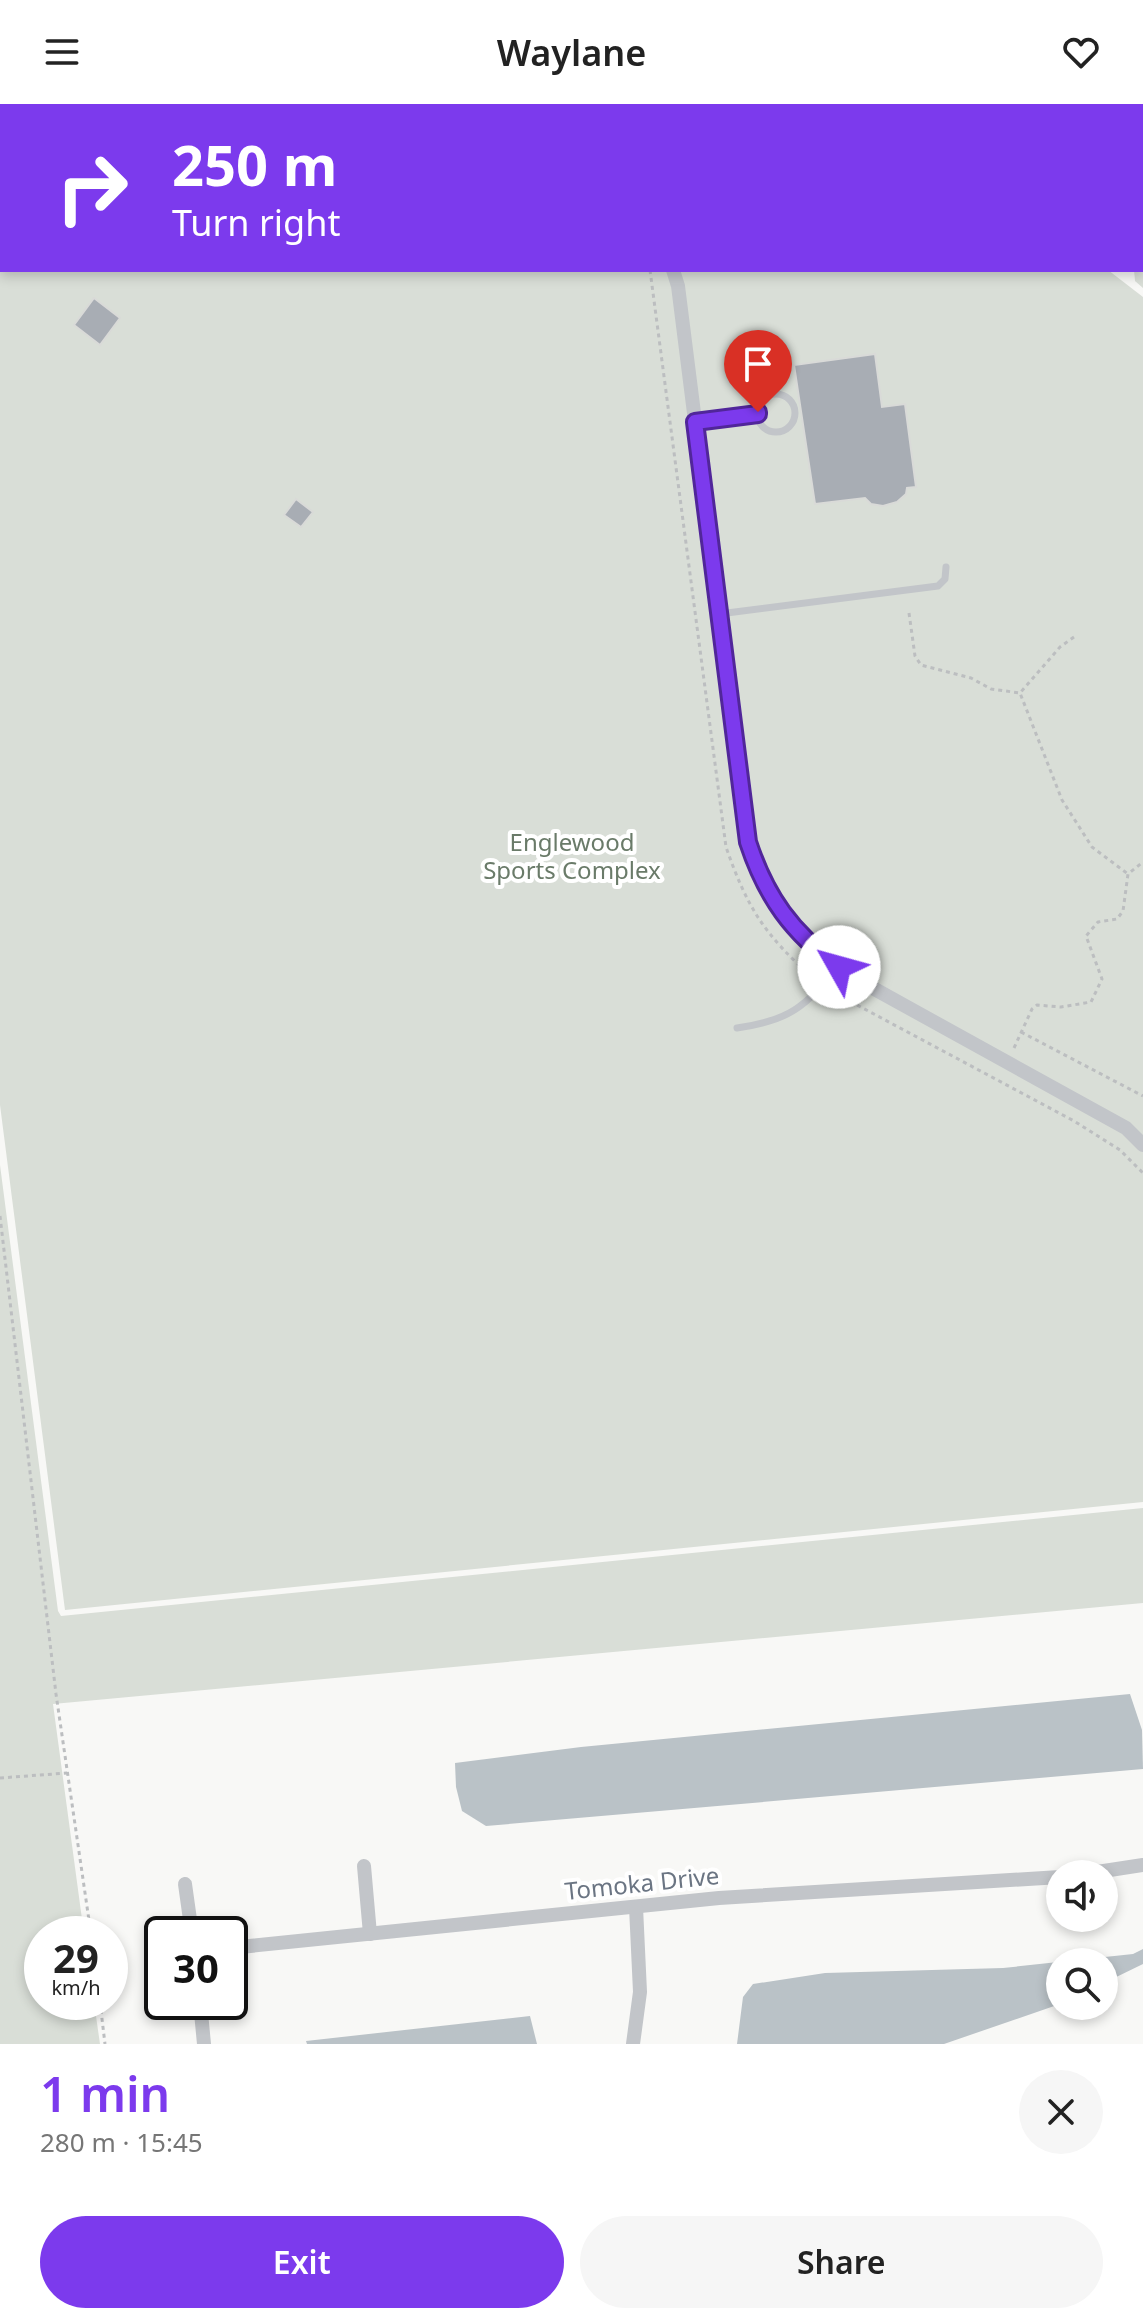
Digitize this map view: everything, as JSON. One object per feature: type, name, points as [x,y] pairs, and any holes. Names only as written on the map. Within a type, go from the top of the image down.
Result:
[{"type":"street","points":[[674,272],[678,286],[748,842],[760,879],[787,920],[812,948],[839,967],[1126,1128],[1143,1145]]},
{"type":"street","points":[[1118,1869],[1143,1865]]},
{"type":"street","points":[[364,1866],[370,1934]]},
{"type":"street","name":"Tomoka Drive","points":[[248,1946],[750,1896],[1046,1878]]},
{"type":"street","points":[[185,1884],[189,1916]]},
{"type":"street","points":[[633,2044],[640,1992],[636,1907]]},
{"type":"street","points":[[202,2020],[204,2044]]},
{"type":"lane","points":[[773,394],[786,396],[795,412],[787,428],[776,431],[765,428],[758,414],[762,400],[773,394]]},
{"type":"lane","points":[[695,422],[758,414]]},
{"type":"lane","points":[[719,614],[938,586],[945,579],[946,567]]},
{"type":"lane","points":[[737,1028],[773,1023],[808,1001],[839,967]]},
{"type":"path","points":[[650,272],[726,847],[753,915],[773,941],[821,986],[1074,1121],[1120,1150],[1143,1173]]},
{"type":"path","points":[[909,613],[915,656],[921,665],[971,678],[991,689],[1020,693]]},
{"type":"path","points":[[1020,693],[1060,647],[1074,637]]},
{"type":"path","points":[[1020,693],[1062,800],[1092,847],[1128,874]]},
{"type":"path","points":[[1008,1063],[1032,1009],[1037,1005],[1061,1007],[1091,1002],[1102,979],[1086,936],[1098,922],[1117,919],[1123,911],[1128,874],[1143,862]]},
{"type":"path","points":[[1021,1032],[1143,1096]]},
{"type":"path","points":[[0,1216],[67,1773],[88,1916]]},
{"type":"path","points":[[0,1778],[67,1773]]},
{"type":"path","points":[[102,2020],[105,2044]]},
{"type":"green space","name":"Englewood Sports Complex","points":[[0,272],[1111,272],[1143,297],[1143,1502],[65,1610],[0,1105]]},
{"type":"green space","points":[[1134,272],[1143,272],[1143,288],[1135,281]]},
{"type":"green space","points":[[0,1165],[61,1616],[1143,1508],[1143,1603],[53,1704],[82,1916],[24,1916],[24,2020],[97,2020],[100,2044],[0,2044]]},
{"type":"shaded area","points":[[1130,1694],[1142,1730],[1143,1769],[486,1826],[462,1811],[456,1787],[455,1763],[581,1747]]},
{"type":"shaded area","points":[[1143,1949],[1143,1964],[1118,1976],[1118,1956]]},
{"type":"shaded area","points":[[1046,1963],[1046,2009],[944,2044],[737,2044],[743,1997],[753,1984],[825,1973],[1003,1968]]},
{"type":"shaded area","points":[[530,2016],[537,2044],[307,2044],[306,2041]]},
{"type":"building","points":[[94,298],[120,318],[100,345],[74,325]]},
{"type":"building","points":[[875,354],[882,407],[905,404],[916,487],[907,488],[906,494],[897,502],[883,506],[871,504],[865,498],[815,504],[794,365]]},
{"type":"building","points":[[296,499],[313,512],[301,527],[284,515]]},
{"type":"route","points":[[758,412],[695,422],[748,842],[760,879],[787,920],[812,948],[839,967]]}]
